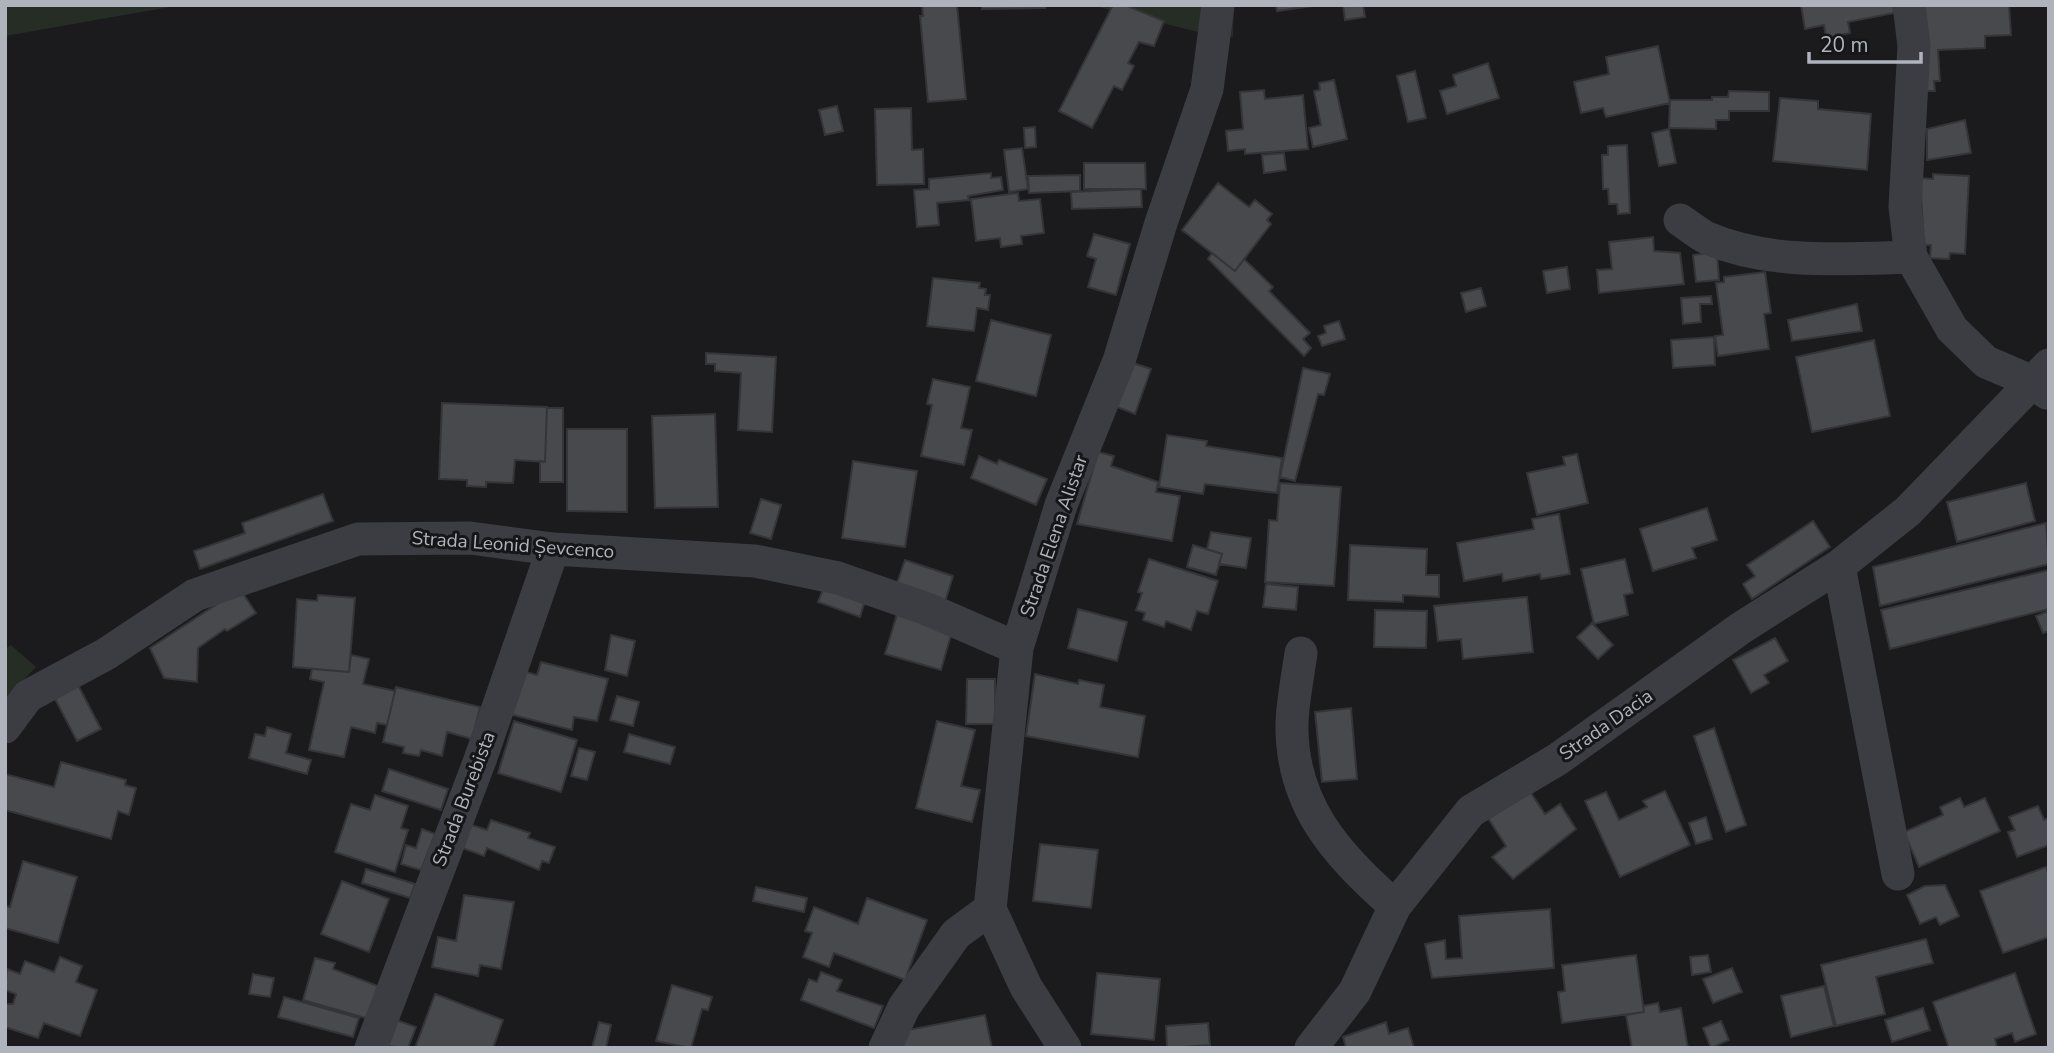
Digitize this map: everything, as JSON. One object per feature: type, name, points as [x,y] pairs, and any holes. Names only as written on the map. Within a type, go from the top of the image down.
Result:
[{"type":"street","name":"Strada Elena Alistar","points":[[990,909],[1017,648],[1060,505],[1119,361],[1161,223],[1207,89],[1218,5]]},
{"type":"street","points":[[1909,5],[1914,57],[1905,207],[1911,257],[1951,329],[1986,362],[2043,380]]},
{"type":"street","points":[[1680,220],[1706,237],[1765,253],[1843,259],[1911,257]]},
{"type":"street","name":"Strada Dacia","points":[[1311,1048],[1356,991],[1395,906],[1471,811],[1558,759],[1741,628],[1839,566],[1908,511],[2043,380]]},
{"type":"street","name":"Strada Leonid Șevcenco","points":[[5,727],[28,696],[106,654],[195,595],[358,539],[407,536],[470,538],[552,549],[755,561],[814,573],[928,609],[1017,648]]},
{"type":"street","name":"Strada Burebista","points":[[371,1048],[480,760],[552,549]]},
{"type":"street","points":[[1839,566],[1898,874]]},
{"type":"street","points":[[1301,653],[1292,721],[1298,780],[1317,822],[1340,855],[1395,906]]},
{"type":"street","points":[[885,1048],[904,1007],[956,934],[990,909],[1026,987],[1065,1048]]},
{"type":"shaded area","points":[[5,5],[181,5],[5,36]]},
{"type":"shaded area","points":[[1091,5],[1234,5],[1233,37],[1198,32]]},
{"type":"shaded area","points":[[11,645],[36,667],[5,699],[5,649]]},
{"type":"building","points":[[922,5],[957,5],[966,99],[928,102],[920,16],[923,16]]},
{"type":"building","points":[[982,5],[1045,5],[1045,8],[982,9]]},
{"type":"building","points":[[1113,5],[1125,5],[1164,21],[1154,46],[1139,42],[1128,63],[1134,66],[1122,90],[1114,86],[1092,128],[1059,111]]},
{"type":"building","points":[[1276,5],[1311,5],[1312,6],[1277,11]]},
{"type":"building","points":[[1343,5],[1363,5],[1365,17],[1345,20]]},
{"type":"building","points":[[1801,5],[1893,5],[1894,13],[1848,22],[1850,33],[1826,38],[1824,25],[1805,29]]},
{"type":"building","points":[[1923,5],[2009,5],[2011,35],[1985,36],[1985,48],[1938,50],[1940,81],[1934,81],[1935,91],[1927,91]]},
{"type":"building","points":[[1658,46],[1670,103],[1606,117],[1603,108],[1581,113],[1574,82],[1609,74],[1606,57]]},
{"type":"building","points":[[1488,63],[1499,98],[1447,114],[1440,91],[1456,86],[1453,75]]},
{"type":"building","points":[[1415,71],[1426,118],[1408,122],[1397,76]]},
{"type":"building","points":[[1334,80],[1347,139],[1313,147],[1309,128],[1321,125],[1314,91],[1320,90],[1319,83]]},
{"type":"building","points":[[1264,90],[1265,99],[1303,95],[1308,149],[1245,154],[1245,149],[1228,151],[1226,131],[1243,129],[1240,92]]},
{"type":"building","points":[[1729,91],[1769,92],[1769,111],[1729,111],[1729,120],[1716,120],[1716,129],[1669,128],[1670,100],[1712,100],[1712,97],[1728,97]]},
{"type":"building","points":[[1780,98],[1818,101],[1818,109],[1871,114],[1867,170],[1773,161]]},
{"type":"building","points":[[837,106],[843,131],[825,135],[819,110]]},
{"type":"building","points":[[911,108],[912,150],[923,149],[924,184],[877,185],[875,109]]},
{"type":"building","points":[[1965,120],[1971,153],[1927,160],[1927,129]]},
{"type":"building","points":[[1035,127],[1036,147],[1025,148],[1024,128]]},
{"type":"building","points":[[1669,129],[1676,163],[1659,166],[1652,133]]},
{"type":"building","points":[[1627,145],[1630,213],[1618,214],[1617,204],[1609,204],[1608,189],[1603,189],[1602,155],[1608,155],[1608,146]]},
{"type":"building","points":[[1022,148],[1028,189],[1009,192],[1004,150]]},
{"type":"building","points":[[1284,153],[1286,170],[1264,173],[1262,155]]},
{"type":"building","points":[[1084,163],[1145,163],[1146,189],[1084,189]]},
{"type":"building","points":[[991,173],[991,178],[1001,177],[1003,190],[968,196],[969,200],[937,203],[939,225],[917,227],[914,190],[929,189],[929,179]]},
{"type":"building","points":[[1933,174],[1969,176],[1965,254],[1950,253],[1949,259],[1930,258],[1931,245],[1924,245],[1920,178],[1933,179]]},
{"type":"building","points":[[1080,175],[1080,191],[1029,193],[1028,176]]},
{"type":"building","points":[[1218,183],[1249,207],[1255,200],[1272,214],[1267,220],[1271,224],[1235,271],[1182,230]]},
{"type":"building","points":[[1141,189],[1142,207],[1072,209],[1071,192]]},
{"type":"building","points":[[1018,193],[1019,201],[1040,199],[1044,233],[1021,236],[1022,244],[1001,247],[1000,238],[976,241],[971,199]]},
{"type":"building","points":[[1094,234],[1130,244],[1116,295],[1088,287],[1096,259],[1087,256]]},
{"type":"building","points":[[1653,237],[1654,251],[1680,253],[1684,284],[1599,293],[1597,270],[1612,269],[1609,242]]},
{"type":"building","points":[[1717,252],[1719,280],[1696,282],[1693,255]]},
{"type":"building","points":[[1212,253],[1235,271],[1244,259],[1273,287],[1269,291],[1310,333],[1303,339],[1311,348],[1304,356],[1208,259]]},
{"type":"building","points":[[1567,267],[1570,289],[1547,293],[1543,271]]},
{"type":"building","points":[[1765,272],[1771,313],[1764,314],[1769,349],[1718,356],[1715,336],[1723,335],[1716,283],[1724,282],[1724,277]]},
{"type":"building","points":[[933,278],[980,283],[979,288],[986,289],[985,295],[990,295],[988,310],[977,308],[974,331],[927,326]]},
{"type":"building","points":[[1481,288],[1486,306],[1466,312],[1461,293]]},
{"type":"building","points":[[1711,296],[1712,304],[1700,304],[1701,322],[1683,324],[1681,298]]},
{"type":"building","points":[[1857,304],[1862,331],[1792,341],[1788,320]]},
{"type":"building","points":[[991,320],[1051,335],[1036,396],[976,381]]},
{"type":"building","points":[[1339,321],[1345,339],[1322,346],[1318,336],[1326,333],[1324,326]]},
{"type":"building","points":[[1714,337],[1715,365],[1673,368],[1671,340]]},
{"type":"building","points":[[1874,340],[1890,416],[1812,432],[1796,357]]},
{"type":"building","points":[[706,353],[776,357],[772,432],[738,430],[741,373],[715,371],[715,364],[706,364]]},
{"type":"building","points":[[1133,363],[1151,369],[1135,414],[1117,407]]},
{"type":"building","points":[[1303,368],[1330,374],[1324,395],[1318,394],[1295,481],[1280,477]]},
{"type":"building","points":[[933,379],[970,387],[961,428],[972,430],[964,465],[921,456],[932,405],[927,404]]},
{"type":"building","points":[[442,403],[547,407],[545,462],[515,460],[513,483],[486,482],[486,487],[467,486],[467,480],[439,479]]},
{"type":"building","points":[[547,408],[563,408],[563,482],[540,482],[540,461],[545,462]]},
{"type":"building","points":[[715,414],[718,507],[655,508],[652,416]]},
{"type":"building","points":[[567,429],[627,429],[627,512],[567,511]]},
{"type":"building","points":[[1167,435],[1207,441],[1206,446],[1282,458],[1277,493],[1205,484],[1203,494],[1159,487]]},
{"type":"building","points":[[1098,452],[1114,456],[1111,466],[1158,482],[1156,492],[1180,496],[1172,541],[1077,524]]},
{"type":"building","points":[[1577,454],[1588,503],[1537,515],[1527,473],[1565,465],[1563,457]]},
{"type":"building","points":[[979,456],[997,464],[999,460],[1047,479],[1036,505],[971,478]]},
{"type":"building","points":[[853,461],[917,471],[905,547],[842,538]]},
{"type":"building","points":[[1280,483],[1341,487],[1334,586],[1265,582],[1269,520],[1277,521]]},
{"type":"building","points":[[2026,483],[2035,521],[1957,542],[1947,502]]},
{"type":"building","points":[[323,494],[333,521],[200,569],[194,551],[245,533],[242,523]]},
{"type":"building","points":[[761,499],[781,505],[771,539],[750,533]]},
{"type":"building","points":[[1707,508],[1717,540],[1692,548],[1696,558],[1653,571],[1640,529]]},
{"type":"building","points":[[1559,514],[1570,574],[1541,579],[1540,574],[1503,581],[1502,574],[1464,581],[1457,543],[1534,529],[1532,519]]},
{"type":"building","points":[[1813,521],[1830,547],[1752,599],[1743,584],[1755,576],[1747,565]]},
{"type":"building","points":[[2046,523],[2049,564],[1880,606],[1873,567]]},
{"type":"building","points":[[1211,532],[1251,538],[1246,568],[1219,564],[1222,554],[1207,549]]},
{"type":"building","points":[[1193,545],[1222,554],[1216,575],[1187,567]]},
{"type":"building","points":[[1350,545],[1427,549],[1426,575],[1439,575],[1439,597],[1403,595],[1403,602],[1348,600]]},
{"type":"building","points":[[1149,559],[1218,581],[1208,614],[1197,611],[1191,630],[1166,621],[1164,627],[1143,620],[1145,613],[1136,610],[1142,593],[1138,592]]},
{"type":"building","points":[[1625,559],[1633,593],[1624,595],[1628,615],[1594,624],[1581,569]]},
{"type":"building","points":[[905,560],[953,576],[945,602],[896,586]]},
{"type":"building","points":[[2049,570],[2049,609],[1890,649],[1881,610]]},
{"type":"building","points":[[1266,584],[1298,587],[1296,610],[1263,607]]},
{"type":"building","points":[[824,587],[865,601],[860,617],[818,602]]},
{"type":"building","points":[[240,589],[256,613],[227,631],[225,629],[198,648],[197,682],[164,678],[150,648]]},
{"type":"building","points":[[318,595],[355,598],[349,672],[293,667],[297,599],[317,601]]},
{"type":"building","points":[[1527,597],[1533,652],[1463,659],[1461,639],[1438,641],[1434,606]]},
{"type":"building","points":[[1078,609],[1127,622],[1117,661],[1068,648]]},
{"type":"building","points":[[1375,610],[1427,611],[1426,648],[1374,647]]},
{"type":"building","points":[[898,611],[953,628],[941,670],[885,654]]},
{"type":"building","points":[[2049,611],[2049,631],[2043,633],[2036,616]]},
{"type":"building","points":[[1592,623],[1613,645],[1598,659],[1577,637]]},
{"type":"building","points":[[611,635],[635,641],[627,676],[605,670]]},
{"type":"building","points":[[1775,638],[1788,661],[1764,675],[1769,683],[1751,693],[1733,660]]},
{"type":"building","points":[[351,655],[369,659],[363,684],[395,691],[387,725],[377,723],[375,733],[351,727],[344,757],[309,750],[324,682],[310,679],[312,669],[349,672]]},
{"type":"building","points":[[541,662],[608,679],[597,721],[574,717],[572,730],[505,713],[519,670],[537,675]]},
{"type":"building","points":[[1035,674],[1078,684],[1079,680],[1104,685],[1100,707],[1145,716],[1138,757],[1026,736]]},
{"type":"building","points":[[967,679],[995,679],[995,724],[966,724]]},
{"type":"building","points":[[78,685],[101,729],[77,741],[54,697]]},
{"type":"building","points":[[396,687],[480,707],[472,739],[447,732],[442,756],[421,750],[419,756],[403,753],[404,747],[383,742]]},
{"type":"building","points":[[617,696],[639,702],[633,726],[610,720]]},
{"type":"building","points":[[1351,708],[1357,779],[1322,782],[1315,712]]},
{"type":"building","points":[[514,721],[577,740],[561,792],[498,773]]},
{"type":"building","points":[[937,721],[975,730],[961,786],[980,790],[972,822],[916,808]]},
{"type":"building","points":[[267,727],[291,734],[286,753],[311,760],[307,774],[249,758],[255,734],[265,736]]},
{"type":"building","points":[[1714,728],[1746,825],[1726,832],[1694,736]]},
{"type":"building","points":[[629,734],[675,747],[670,764],[624,752]]},
{"type":"building","points":[[579,748],[595,752],[587,780],[571,776]]},
{"type":"building","points":[[61,762],[126,780],[125,785],[136,788],[129,815],[118,811],[111,839],[5,810],[5,774],[54,787]]},
{"type":"building","points":[[389,769],[448,789],[441,810],[382,791]]},
{"type":"building","points":[[1529,790],[1545,814],[1560,804],[1576,829],[1513,879],[1492,857],[1506,846],[1488,818]]},
{"type":"building","points":[[1665,791],[1690,845],[1620,877],[1585,801],[1606,792],[1619,820],[1647,807],[1643,801]]},
{"type":"building","points":[[375,795],[408,806],[401,828],[408,830],[395,872],[335,852],[351,804],[370,810]]},
{"type":"building","points":[[1960,798],[1964,807],[1985,798],[2000,831],[1919,867],[1904,832],[1943,815],[1940,807]]},
{"type":"building","points":[[2038,806],[2044,820],[2049,818],[2049,845],[2017,857],[2008,832],[2015,830],[2009,817]]},
{"type":"building","points":[[1706,817],[1712,839],[1696,844],[1689,823]]},
{"type":"building","points":[[491,820],[530,833],[528,838],[555,847],[549,863],[542,861],[539,870],[487,848],[484,856],[457,846],[465,823],[487,830]]},
{"type":"building","points":[[422,829],[435,834],[421,870],[401,864],[406,845],[416,848]]},
{"type":"building","points":[[1040,844],[1098,850],[1091,908],[1033,901]]},
{"type":"building","points":[[23,861],[77,877],[58,943],[5,928],[5,906],[10,907]]},
{"type":"building","points":[[2046,867],[2049,875],[2049,937],[2003,953],[1980,891]]},
{"type":"building","points":[[366,869],[415,884],[410,898],[362,883]]},
{"type":"building","points":[[342,881],[389,899],[369,952],[321,934]]},
{"type":"building","points":[[1945,885],[1959,916],[1940,925],[1936,917],[1920,924],[1907,895],[1925,886]]},
{"type":"building","points":[[756,887],[807,898],[804,912],[753,901]]},
{"type":"building","points":[[464,895],[514,902],[501,969],[480,965],[478,976],[432,967],[438,937],[456,941]]},
{"type":"building","points":[[867,898],[927,920],[905,980],[834,953],[829,967],[803,957],[812,933],[805,931],[814,907],[858,924]]},
{"type":"building","points":[[1550,909],[1554,968],[1432,978],[1425,944],[1445,940],[1446,959],[1462,958],[1459,916]]},
{"type":"building","points":[[1926,939],[1933,963],[1876,977],[1885,1014],[1836,1026],[1821,965]]},
{"type":"building","points":[[1636,955],[1644,1012],[1562,1023],[1558,992],[1565,991],[1562,965]]},
{"type":"building","points":[[1708,955],[1711,972],[1692,975],[1690,957]]},
{"type":"building","points":[[60,957],[82,966],[76,982],[97,990],[80,1036],[44,1023],[38,1038],[5,1027],[5,1004],[13,1004],[16,994],[5,990],[7,969],[20,974],[25,961],[54,972]]},
{"type":"building","points":[[315,958],[335,963],[333,969],[378,986],[369,1019],[303,1000]]},
{"type":"building","points":[[1732,968],[1742,992],[1713,1003],[1703,979]]},
{"type":"building","points":[[821,972],[842,980],[837,991],[883,1006],[874,1028],[801,1000],[809,979],[817,982]]},
{"type":"building","points":[[1097,973],[1160,979],[1154,1040],[1091,1034]]},
{"type":"building","points":[[2015,973],[2036,1034],[2015,1042],[2012,1033],[1995,1039],[1997,1048],[1949,1048],[1933,1002]]},
{"type":"building","points":[[253,974],[274,978],[270,997],[249,994]]},
{"type":"building","points":[[672,985],[712,997],[708,1010],[702,1009],[691,1048],[656,1041]]},
{"type":"building","points":[[1824,986],[1834,1026],[1791,1037],[1781,996]]},
{"type":"building","points":[[435,994],[503,1020],[493,1048],[415,1048]]},
{"type":"building","points":[[284,997],[359,1018],[353,1037],[278,1017]]},
{"type":"building","points":[[1658,1003],[1660,1012],[1681,1008],[1688,1048],[1632,1048],[1626,1015],[1644,1012],[1643,1006]]},
{"type":"building","points":[[1923,1008],[1930,1030],[1892,1042],[1885,1020]]},
{"type":"building","points":[[985,1015],[992,1048],[899,1048],[903,1031]]},
{"type":"building","points":[[396,1020],[416,1027],[408,1048],[386,1046]]},
{"type":"building","points":[[1721,1021],[1729,1040],[1711,1048],[1703,1028]]},
{"type":"building","points":[[599,1022],[611,1025],[606,1048],[592,1048]]},
{"type":"building","points":[[1386,1022],[1389,1034],[1408,1028],[1414,1048],[1346,1048],[1343,1037]]},
{"type":"building","points":[[1208,1023],[1210,1045],[1167,1048],[1166,1026]]}]
